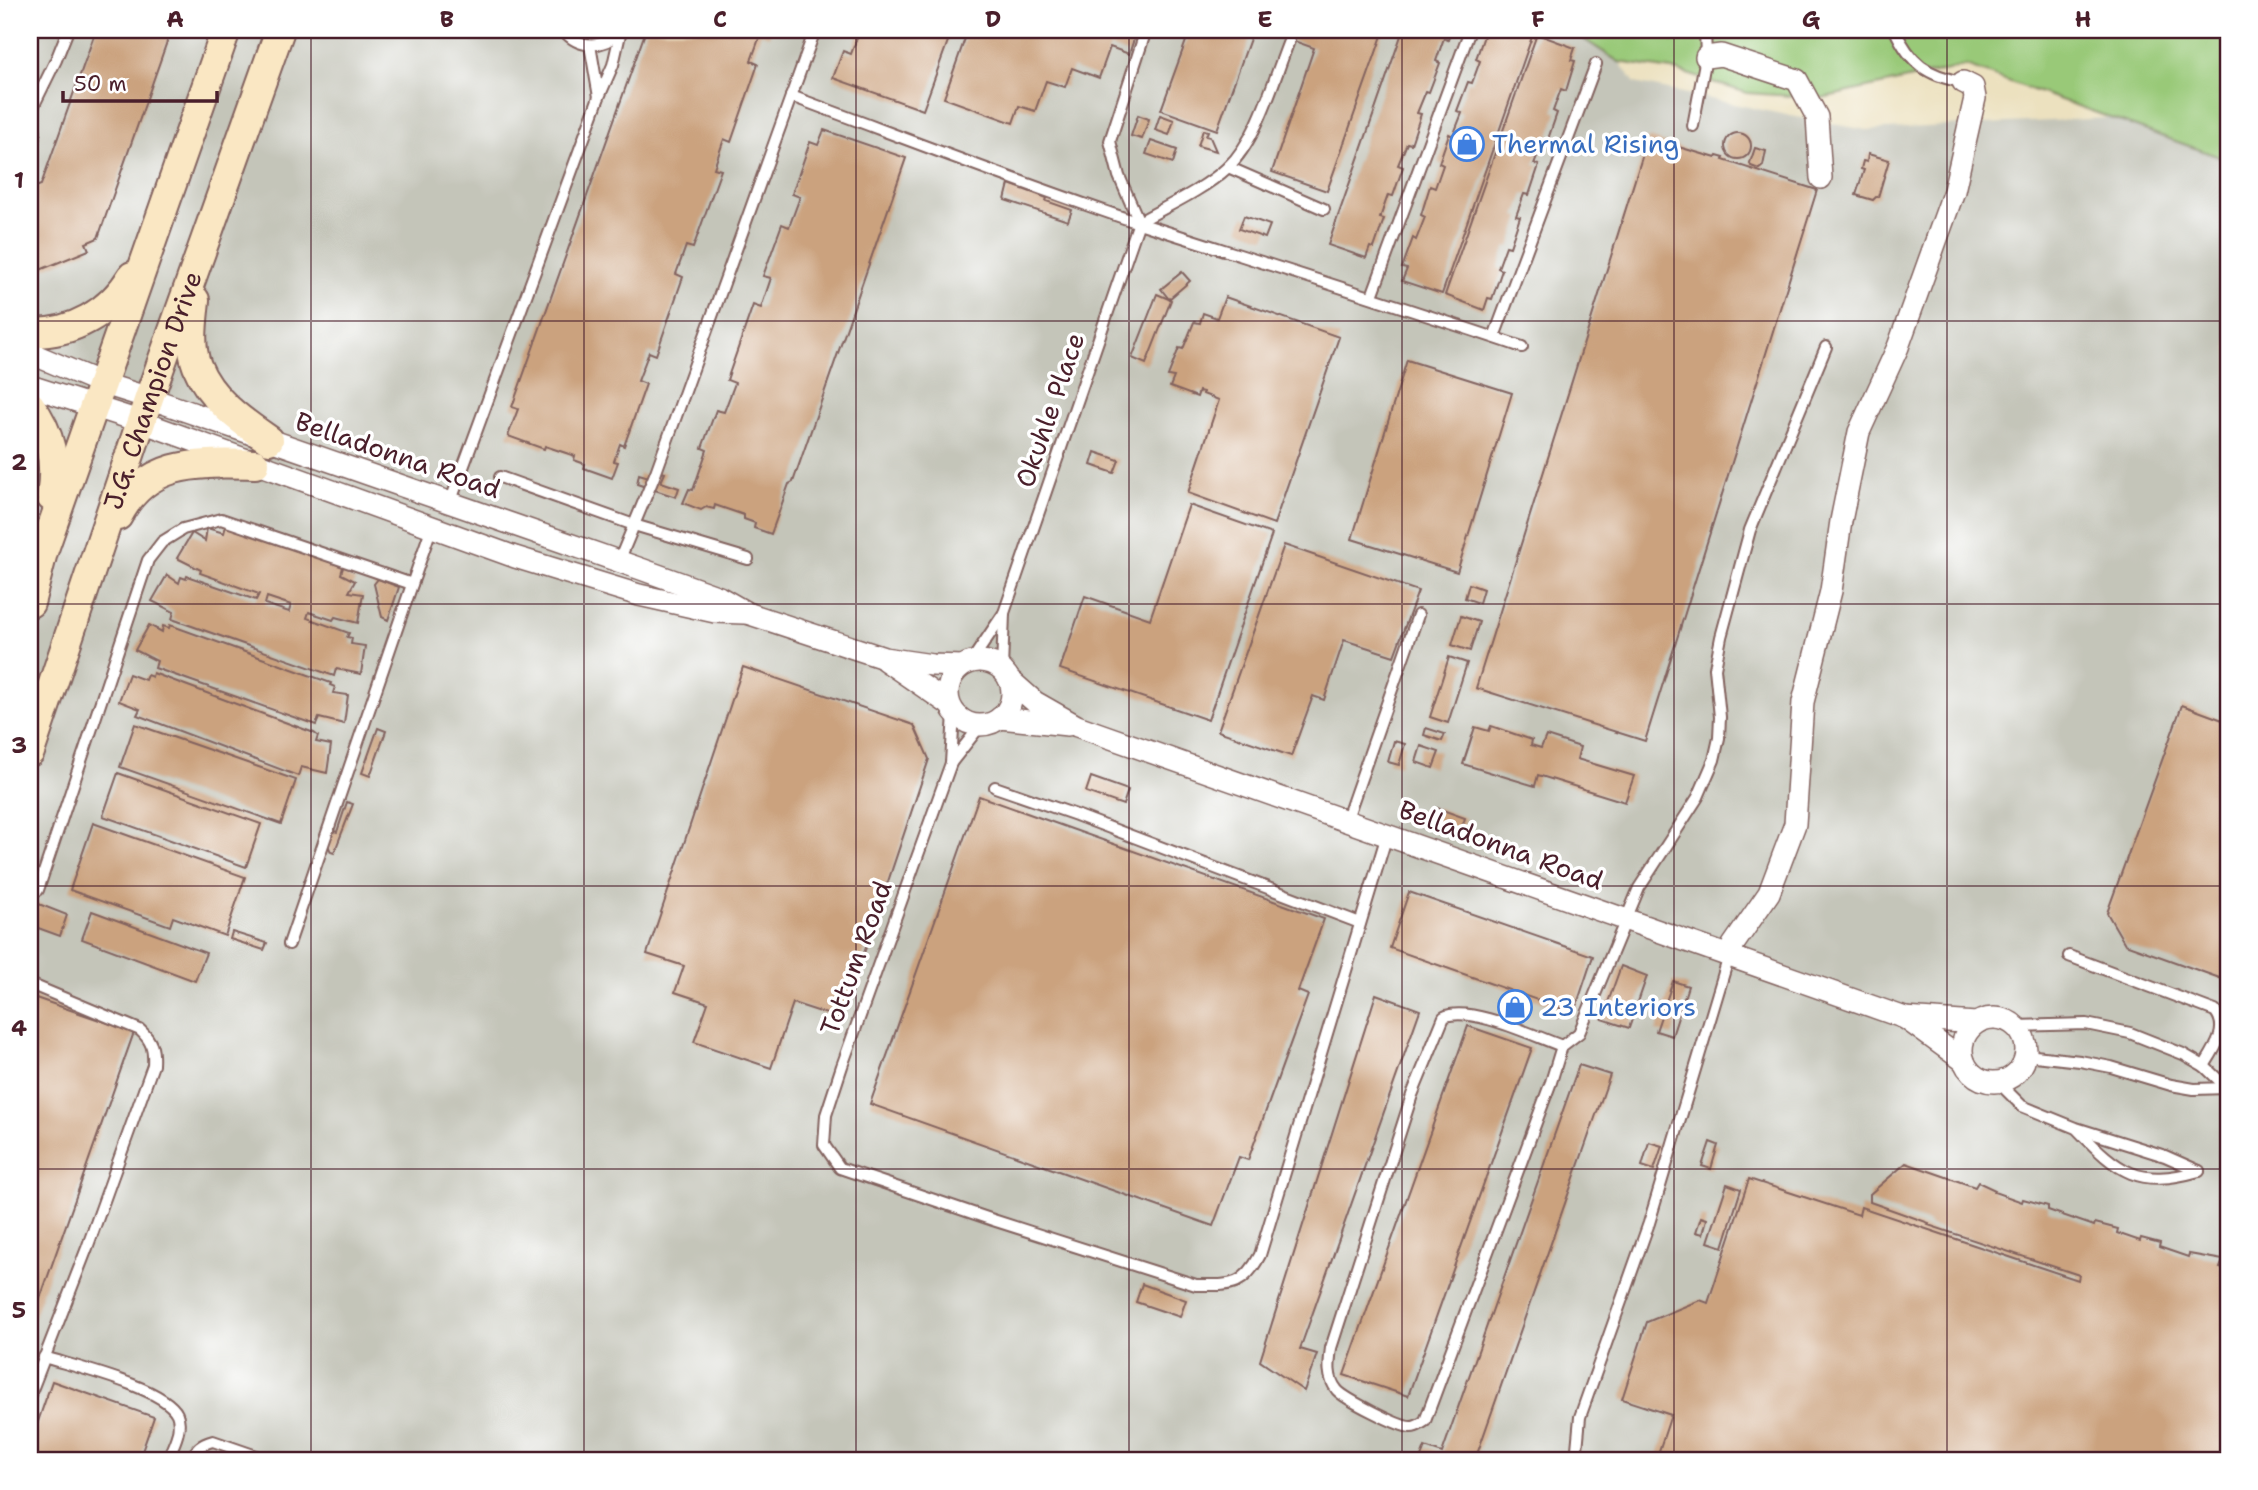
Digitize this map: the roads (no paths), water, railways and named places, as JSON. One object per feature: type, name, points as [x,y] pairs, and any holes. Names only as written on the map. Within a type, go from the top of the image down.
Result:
[{"type":"street","name":"J.G. Champion Drive","points":[[30,603],[43,552],[97,394],[226,30]]},
{"type":"street","name":"J.G. Champion Drive","points":[[30,752],[89,571],[280,30]]},
{"type":"street","points":[[1706,57],[1721,55],[1797,80],[1817,117],[1821,178]]},
{"type":"street","points":[[1729,956],[1733,944],[1769,893],[1795,824],[1803,702],[1830,592],[1859,432],[1898,347],[1954,191],[1975,98],[1973,87],[1963,82]]},
{"type":"street","points":[[30,333],[62,331],[84,322],[106,306],[125,287],[150,244]]},
{"type":"street","points":[[198,263],[192,325],[197,365],[218,399],[269,440]]},
{"type":"street","name":"Belladonna Road","points":[[30,354],[97,394]]},
{"type":"street","name":"Belladonna Road","points":[[30,386],[97,394],[145,410],[269,440],[719,597],[747,613],[884,658],[932,665],[982,661],[993,664],[1035,702],[1077,726],[1905,1018],[1976,1023],[1996,1018],[2007,1020],[2016,1026]]},
{"type":"street","points":[[30,405],[48,436],[55,476],[43,552]]},
{"type":"street","name":"Belladonna Road","points":[[145,410],[255,464],[515,557],[639,595],[715,612],[747,613]]},
{"type":"street","points":[[89,571],[126,501],[138,487],[171,469],[188,465],[255,464]]},
{"type":"street","name":"Belladonna Road","points":[[884,658],[952,709],[962,720],[971,724],[991,722],[1077,726]]},
{"type":"street","points":[[952,709],[947,694],[949,683],[966,664]]},
{"type":"street","points":[[991,722],[1007,710],[1011,700],[1012,690],[1006,675]]},
{"type":"street","name":"Belladonna Road","points":[[1905,1018],[1964,1061],[1969,1071],[1978,1078],[1987,1082],[1998,1082]]},
{"type":"street","points":[[1964,1061],[1964,1040],[1976,1023]]},
{"type":"street","points":[[1998,1082],[2008,1080],[2023,1065],[2026,1044],[2016,1026]]},
{"type":"lane","points":[[30,152],[35,136],[34,122],[30,114],[57,60],[68,30]]},
{"type":"lane","points":[[563,30],[579,43],[590,45],[612,39],[622,30]]},
{"type":"lane","points":[[450,503],[612,65],[622,30]]},
{"type":"lane","points":[[619,561],[656,472],[815,30]]},
{"type":"lane","points":[[1139,222],[1119,176],[1110,141],[1146,30]]},
{"type":"lane","points":[[1372,296],[1470,30]]},
{"type":"lane","points":[[1693,126],[1706,57],[1704,30]]},
{"type":"lane","points":[[1895,30],[1903,48],[1928,72],[1944,79],[1963,82]]},
{"type":"lane","points":[[1139,222],[1211,180],[1228,167],[1254,129],[1289,41]]},
{"type":"lane","points":[[590,45],[598,97]]},
{"type":"lane","points":[[1494,337],[1596,64]]},
{"type":"lane","points":[[791,96],[1048,192],[1522,347]]},
{"type":"lane","points":[[1228,167],[1324,209]]},
{"type":"lane","name":"Okuhle Place","points":[[966,664],[1004,613],[1139,222]]},
{"type":"lane","points":[[1562,1046],[1478,1016],[1461,1013],[1444,1017],[1412,1095],[1331,1348],[1329,1363],[1330,1378],[1338,1392],[1396,1424],[1417,1427],[1425,1421],[1562,1046],[1579,1033],[1639,888],[1698,797],[1714,760],[1720,717],[1715,668],[1721,637],[1751,530],[1826,347]]},
{"type":"lane","points":[[500,477],[634,525],[748,559]]},
{"type":"lane","points":[[38,890],[148,560],[162,542],[183,529],[222,519],[412,583]]},
{"type":"lane","points":[[289,944],[432,526]]},
{"type":"lane","name":"Okuhle Place","points":[[1004,613],[1006,675]]},
{"type":"lane","points":[[1346,821],[1418,615]]},
{"type":"lane","name":"Tottum Road","points":[[952,709],[951,763],[826,1115],[824,1145],[840,1168],[1196,1284],[1227,1284],[1242,1279],[1252,1271],[1260,1255],[1360,923]]},
{"type":"lane","name":"Tottum Road","points":[[951,763],[991,722]]},
{"type":"lane","points":[[995,787],[1360,923],[1387,835]]},
{"type":"lane","points":[[1576,1460],[1580,1417],[1649,1223],[1729,956]]},
{"type":"lane","points":[[2069,956],[2215,1011],[2223,1026],[2204,1066]]},
{"type":"lane","points":[[30,985],[140,1030],[148,1037],[154,1050],[153,1065],[125,1143],[30,1395]]},
{"type":"lane","points":[[2016,1026],[2086,1024],[2119,1031],[2164,1046],[2204,1066],[2227,1088]]},
{"type":"lane","points":[[2026,1055],[2111,1067],[2194,1089],[2227,1088]]},
{"type":"lane","points":[[1998,1082],[2022,1106],[2076,1128],[2165,1156],[2199,1171],[2169,1179],[2154,1179],[2123,1169],[2106,1159],[2076,1128]]},
{"type":"lane","points":[[44,1357],[101,1374],[156,1395],[169,1404],[177,1414],[180,1428],[167,1460]]},
{"type":"lane","points":[[191,1460],[195,1450],[213,1441],[268,1460]]},
{"type":"place","name":"Thermal Rising","points":[[1467,144]]},
{"type":"place","name":"23 Interiors","points":[[1515,1007]]}]
